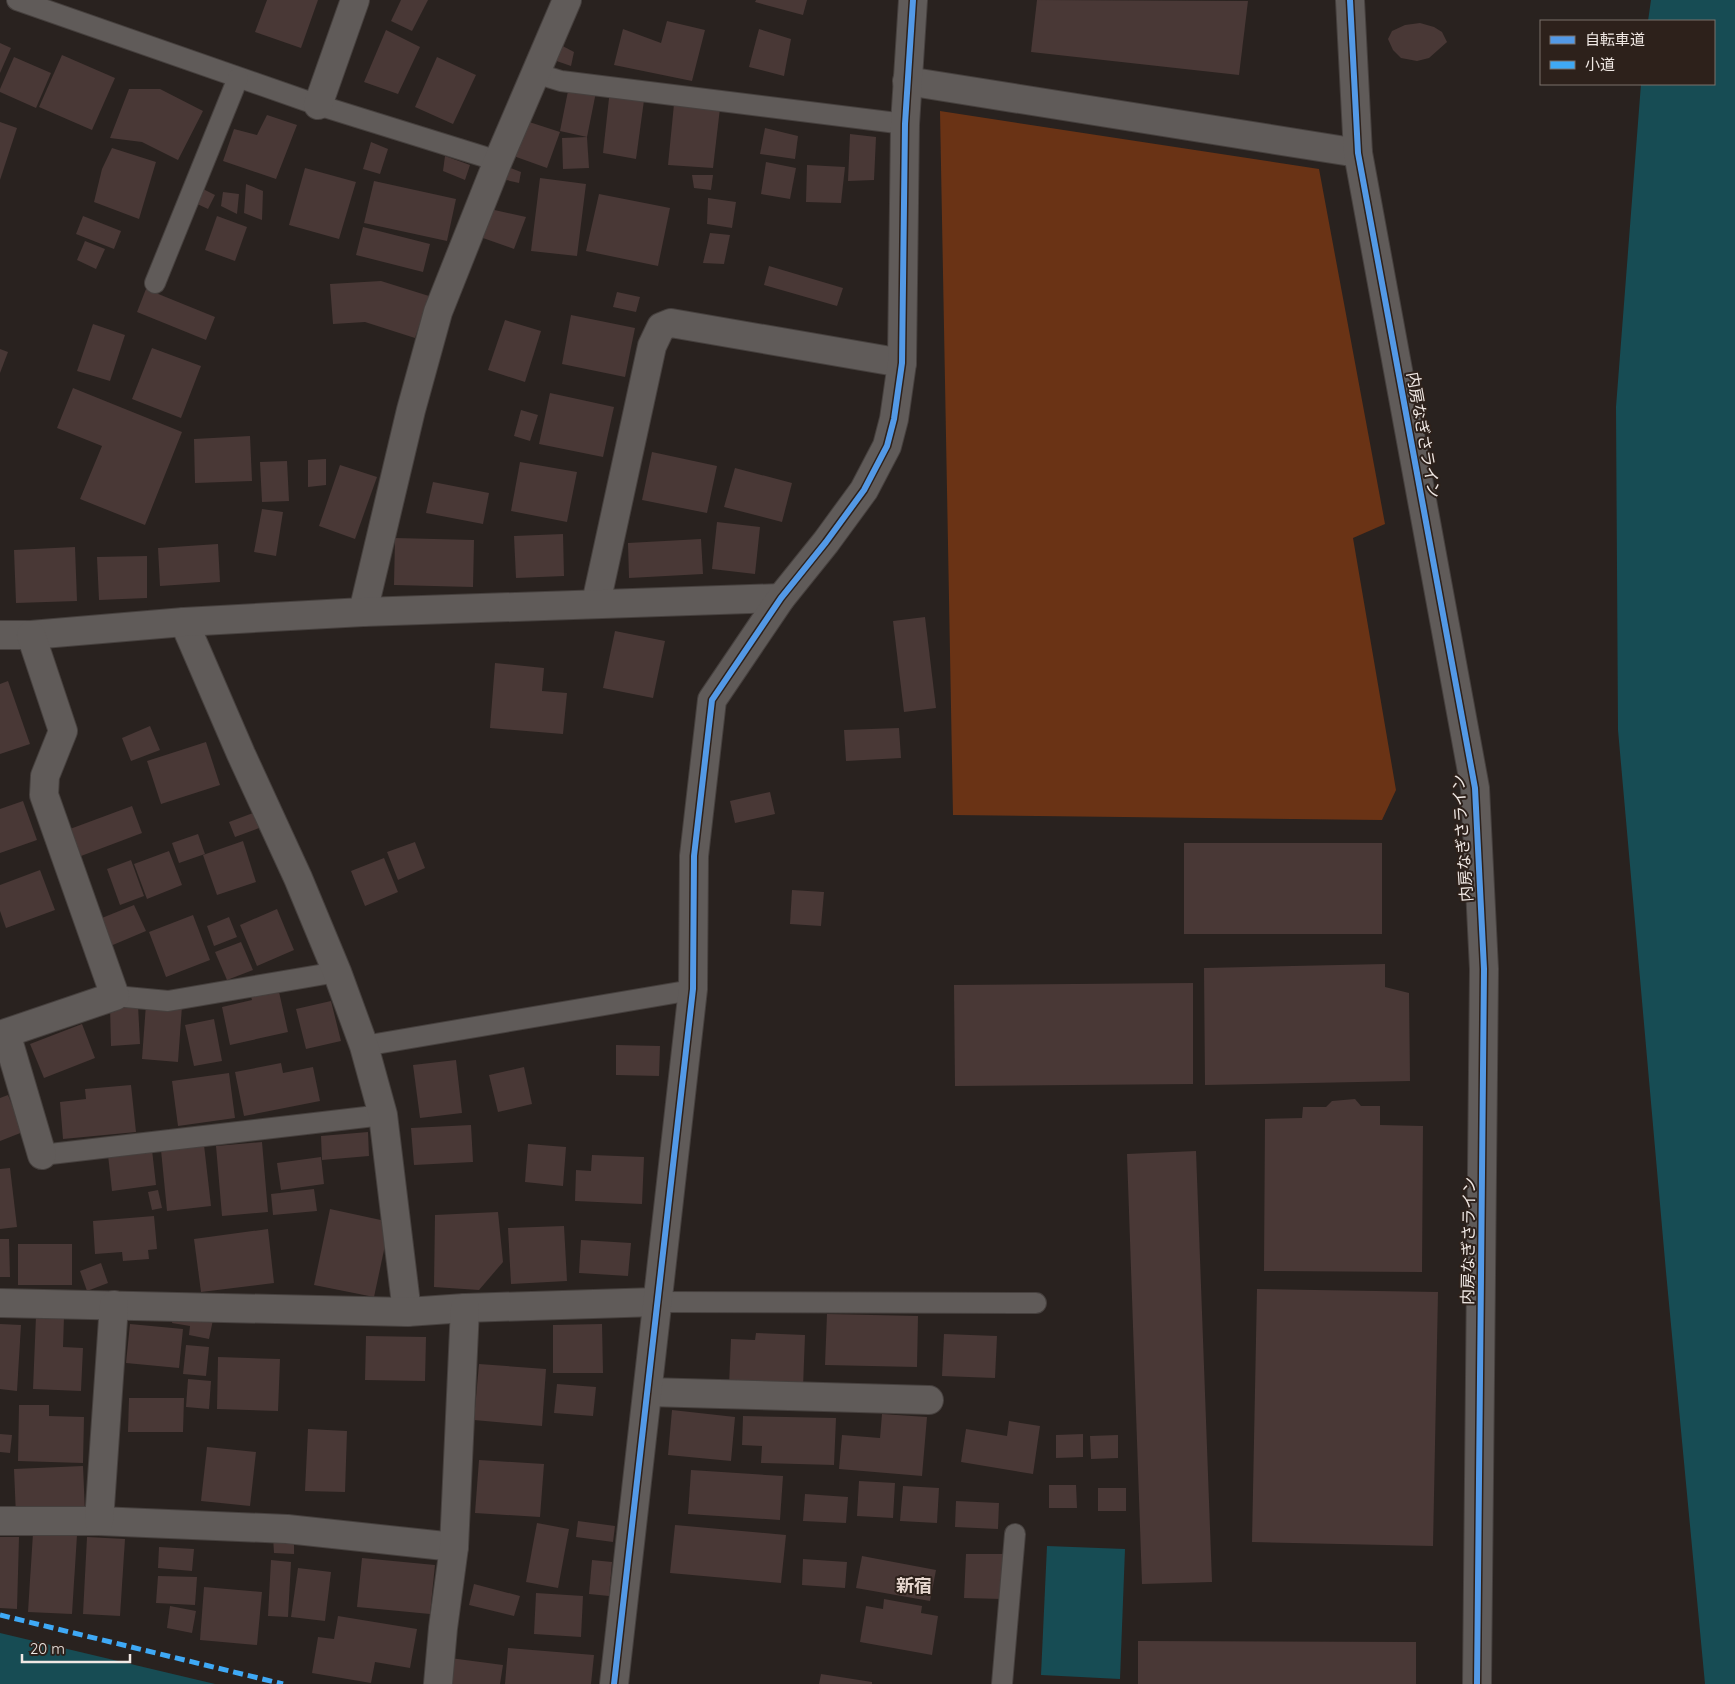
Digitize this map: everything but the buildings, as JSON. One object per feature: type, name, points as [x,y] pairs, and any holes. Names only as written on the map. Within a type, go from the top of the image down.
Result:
[{"type":"street","points":[[318,106],[355,0]]},
{"type":"street","points":[[363,612],[411,410],[438,312],[498,161],[567,0]]},
{"type":"street","points":[[614,1684],[692,990],[694,856],[712,700],[781,598],[826,542],[864,490],[887,446],[894,419],[902,363],[905,124],[913,0]]},
{"type":"street","name":"内房なぎさライン","points":[[1350,0],[1358,153],[1475,788],[1484,969],[1477,1684]]},
{"type":"street","points":[[908,81],[1358,153]]},
{"type":"street","points":[[596,603],[652,346],[660,327],[671,323],[902,363]]},
{"type":"street","points":[[0,635],[31,635],[184,622],[363,612],[781,598]]},
{"type":"street","points":[[184,622],[241,754],[298,878],[337,972],[364,1046],[383,1114],[407,1312]]},
{"type":"street","points":[[31,635],[63,731],[45,776],[44,796],[115,996],[6,1033],[42,1155]]},
{"type":"street","points":[[0,1304],[407,1312],[465,1308],[656,1302]]},
{"type":"street","points":[[99,1521],[114,1306]]},
{"type":"street","points":[[438,1684],[443,1628],[454,1547],[465,1308]]},
{"type":"street","points":[[648,1392],[929,1400]]},
{"type":"street","points":[[0,1521],[99,1521],[287,1529],[454,1547]]},
{"type":"lane","points":[[17,0],[318,106],[498,161]]},
{"type":"lane","points":[[535,73],[561,81],[905,124]]},
{"type":"lane","points":[[155,283],[238,78]]},
{"type":"lane","points":[[115,996],[168,1001],[337,972]]},
{"type":"lane","points":[[364,1046],[692,990]]},
{"type":"lane","points":[[42,1155],[383,1114]]},
{"type":"lane","points":[[656,1302],[1036,1303]]},
{"type":"lane","points":[[1002,1684],[1015,1534]]},
{"type":"shaded area","points":[[940,111],[1319,169],[1385,524],[1353,538],[1396,790],[1382,820],[953,815]]},
{"type":"water","points":[[1651,0],[1735,0],[1735,1684],[1705,1684],[1618,730],[1616,407],[1641,85],[1715,85],[1715,20],[1648,20]]},
{"type":"water","points":[[1047,1546],[1125,1549],[1120,1679],[1041,1675]]},
{"type":"water","points":[[0,1633],[215,1684],[0,1684]]},
{"type":"marked path","points":[[0,1615],[283,1684]]},
{"type":"cycle path","points":[[614,1684],[693,989],[694,856],[712,700],[781,598],[826,542],[864,490],[887,446],[894,419],[902,363],[905,124],[913,0]]},
{"type":"cycle path","points":[[1350,0],[1358,153],[1475,788],[1484,969],[1477,1684]]},
{"type":"district","name":"新宿","points":[[914,1585]]}]
